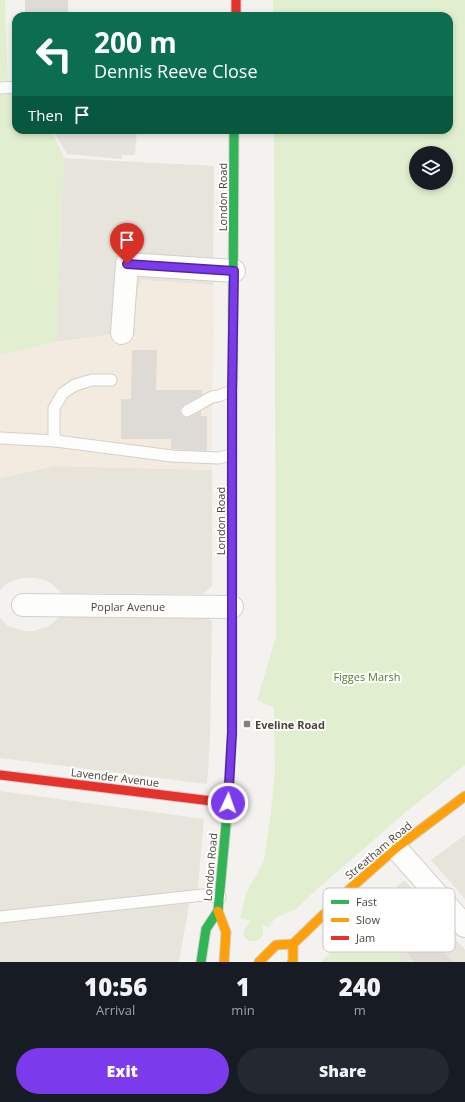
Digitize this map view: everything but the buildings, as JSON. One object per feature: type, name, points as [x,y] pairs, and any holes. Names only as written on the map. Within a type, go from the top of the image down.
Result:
[{"type":"main road","points":[[236,0],[236,12]]},
{"type":"main road","name":"London Road","points":[[201,962],[206,928],[218,910],[220,897],[232,733],[234,134]]},
{"type":"main road","name":"Lavender Avenue","points":[[0,775],[228,803]]},
{"type":"main road","name":"Streatham Road","points":[[351,888],[396,848],[465,796]]},
{"type":"main road","name":"London Road","points":[[218,910],[226,932],[224,962]]},
{"type":"main road","name":"Streatham Road","points":[[293,944],[323,915]]},
{"type":"main road","points":[[260,962],[276,945],[293,944],[294,960],[292,962]]},
{"type":"street","points":[[122,333],[127,264],[234,271]]},
{"type":"street","name":"Poplar Avenue","points":[[23,606],[232,607]]},
{"type":"street","points":[[396,848],[431,888]]},
{"type":"street","points":[[455,915],[465,926]]},
{"type":"lane","points":[[0,88],[12,87]]},
{"type":"lane","points":[[56,441],[54,434],[54,408],[63,393],[75,385],[92,380],[111,380]]},
{"type":"lane","points":[[187,410],[212,397],[232,391]]},
{"type":"lane","points":[[0,438],[56,441],[172,456],[218,458],[232,455]]},
{"type":"lane","points":[[0,917],[203,895],[220,897]]},
{"type":"shaded area","points":[[55,134],[137,134],[135,155],[122,155],[122,159],[67,154]]},
{"type":"shaded area","points":[[64,158],[214,166],[213,285],[142,280],[132,328],[136,328],[135,334],[128,339],[114,334],[56,342]]},
{"type":"shaded area","points":[[141,280],[213,285],[214,333],[212,470],[54,466],[0,478],[0,355],[56,342],[115,334],[128,339],[135,334],[136,328],[132,328],[135,299]]},
{"type":"shaded area","points":[[54,466],[212,470],[212,586],[202,594],[62,593],[52,584],[44,580],[23,578],[6,584],[0,590],[0,478]]},
{"type":"shaded area","points":[[62,615],[202,615],[212,621],[210,740],[207,784],[0,758],[0,618],[8,626],[24,631],[34,631],[49,626]]},
{"type":"shaded area","points":[[0,791],[204,819],[197,898],[190,899],[179,962],[0,962]]},
{"type":"shaded area","points":[[465,835],[465,899],[431,860]]},
{"type":"shaded area","points":[[404,880],[411,888],[395,888]]},
{"type":"shaded area","points":[[455,939],[465,950],[465,962],[322,962],[331,952],[455,952]]},
{"type":"green space","points":[[0,0],[5,0],[8,92],[12,92],[12,134],[54,135],[64,158],[56,342],[0,355]]},
{"type":"green space","name":"Figges Marsh","points":[[273,0],[465,0],[465,765],[407,811],[296,909],[275,918],[269,927],[262,925],[263,933],[261,938],[256,941],[251,941],[246,939],[244,935],[245,929],[251,921],[240,918],[246,893],[264,861],[275,770],[274,708],[257,700],[276,637],[274,134],[453,134],[453,12],[273,12]]},
{"type":"green space","points":[[331,952],[400,952],[402,962],[322,962]]},
{"type":"traffic: fast","points":[[232,491],[234,134]]},
{"type":"traffic: fast","points":[[201,962],[206,929],[218,911],[228,803],[232,733],[232,656]]},
{"type":"traffic: slow","points":[[232,491],[232,656]]},
{"type":"traffic: slow","points":[[351,888],[396,848],[465,796]]},
{"type":"traffic: slow","points":[[218,911],[226,932],[224,962]]},
{"type":"traffic: slow","points":[[259,962],[276,945],[293,944],[323,915]]},
{"type":"traffic: slow","points":[[292,962],[293,944]]},
{"type":"traffic: jam","points":[[236,0],[236,12]]},
{"type":"traffic: jam","points":[[0,775],[228,803]]},
{"type":"place","name":"Eveline Road","points":[[247,724]]},
{"type":"route","points":[[127,264],[234,271],[232,391],[232,733],[228,803]]}]
